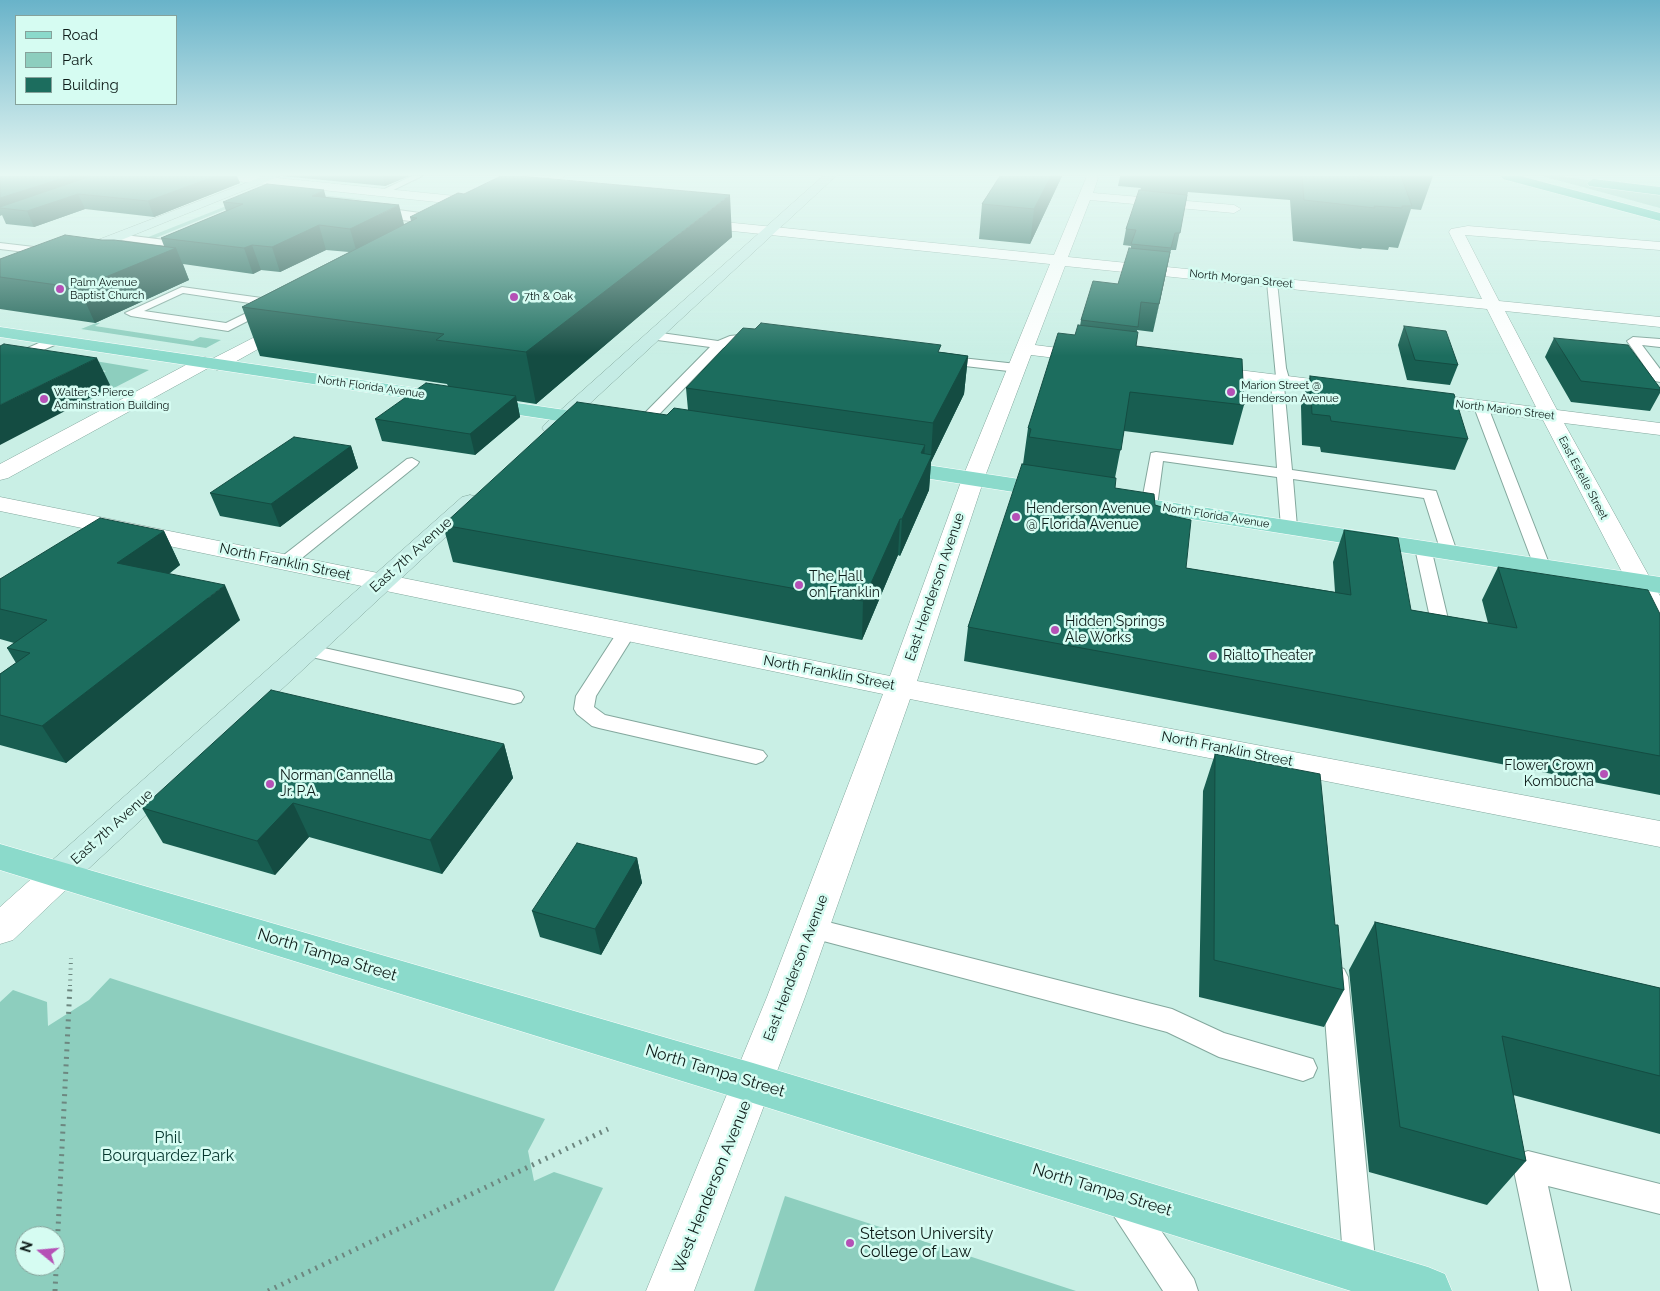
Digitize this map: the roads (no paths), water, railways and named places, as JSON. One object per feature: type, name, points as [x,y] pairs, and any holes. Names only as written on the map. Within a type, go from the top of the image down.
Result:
[{"type":"main road","name":"North Florida Avenue","points":[[0,332],[659,430]]},
{"type":"main road","points":[[876,464],[1074,494]]},
{"type":"main road","name":"North Florida Avenue","points":[[1111,500],[1649,583]]},
{"type":"main road","name":"North Tampa Street","points":[[0,856],[753,1083],[1428,1291]]},
{"type":"street","points":[[541,438],[765,236]]},
{"type":"street","name":"North Morgan Street","points":[[823,236],[1660,322]]},
{"type":"street","name":"East Henderson Avenue","points":[[753,1083],[812,928],[973,479],[1067,236]]},
{"type":"street","name":"East Estelle Street","points":[[1458,236],[1550,416],[1649,583],[1660,620]]},
{"type":"street","name":"East Estelle Street","points":[[1533,236],[1659,247]]},
{"type":"street","points":[[44,265],[117,237]]},
{"type":"street","points":[[0,473],[211,363],[306,316]]},
{"type":"street","points":[[1023,349],[1103,359]]},
{"type":"street","points":[[1190,370],[1363,392]]},
{"type":"street","name":"North Marion Street","points":[[1402,397],[1660,429]]},
{"type":"street","name":"East 7th Avenue","points":[[60,874],[483,490]]},
{"type":"street","name":"North Franklin Street","points":[[0,504],[900,686],[1318,779],[1660,834]]},
{"type":"street","points":[[0,930],[60,874]]},
{"type":"street","name":"West Henderson Avenue","points":[[670,1291],[753,1083]]},
{"type":"lane","points":[[117,237],[178,242],[157,251]]},
{"type":"lane","points":[[0,246],[71,255]]},
{"type":"lane","points":[[1272,282],[1281,381],[1289,528]]},
{"type":"lane","points":[[182,290],[280,300],[228,327],[131,313],[182,290]]},
{"type":"lane","points":[[654,336],[719,345],[746,337],[770,338]]},
{"type":"lane","points":[[0,365],[55,340]]},
{"type":"lane","points":[[1660,343],[1633,340],[1660,378]]},
{"type":"lane","points":[[639,427],[719,345]]},
{"type":"lane","points":[[932,358],[1017,368]]},
{"type":"lane","points":[[1481,407],[1542,566]]},
{"type":"lane","points":[[1149,506],[1156,456],[1431,494],[1449,552]]},
{"type":"lane","points":[[286,562],[412,462]]},
{"type":"lane","points":[[112,545],[134,531]]},
{"type":"lane","points":[[1423,548],[1443,636]]},
{"type":"lane","points":[[627,632],[586,696],[584,709],[599,721],[756,756]]},
{"type":"lane","points":[[306,650],[514,697]]},
{"type":"lane","points":[[812,928],[1172,1020],[1219,1044],[1303,1068]]},
{"type":"lane","points":[[1333,953],[1360,1270]]},
{"type":"lane","points":[[1555,1291],[1528,1166],[1660,1199]]},
{"type":"lane","points":[[1118,1195],[1182,1291]]},
{"type":"place","name":"Palm Avenue Baptist Church","points":[[60,289]]},
{"type":"place","name":"7th & Oak","points":[[514,297]]},
{"type":"place","name":"Marion Street @ Henderson Avenue","points":[[1231,392]]},
{"type":"place","name":"Walter S. Pierce Adminstration Building","points":[[44,399]]},
{"type":"place","name":"Henderson Avenue @ Florida Avenue","points":[[1016,517]]},
{"type":"place","name":"The Hall on Franklin","points":[[799,585]]},
{"type":"place","name":"Hidden Springs Ale Works","points":[[1055,630]]},
{"type":"place","name":"Rialto Theater","points":[[1213,656]]},
{"type":"place","name":"Flower Crown Kombucha","points":[[1604,774]]},
{"type":"place","name":"Norman Cannella Jr. P.A.","points":[[270,784]]},
{"type":"place","name":"Stetson University College of Law","points":[[850,1243]]},
{"type":"park label","name":"Phil Bourquardez Park","points":[[168,1147]]}]
